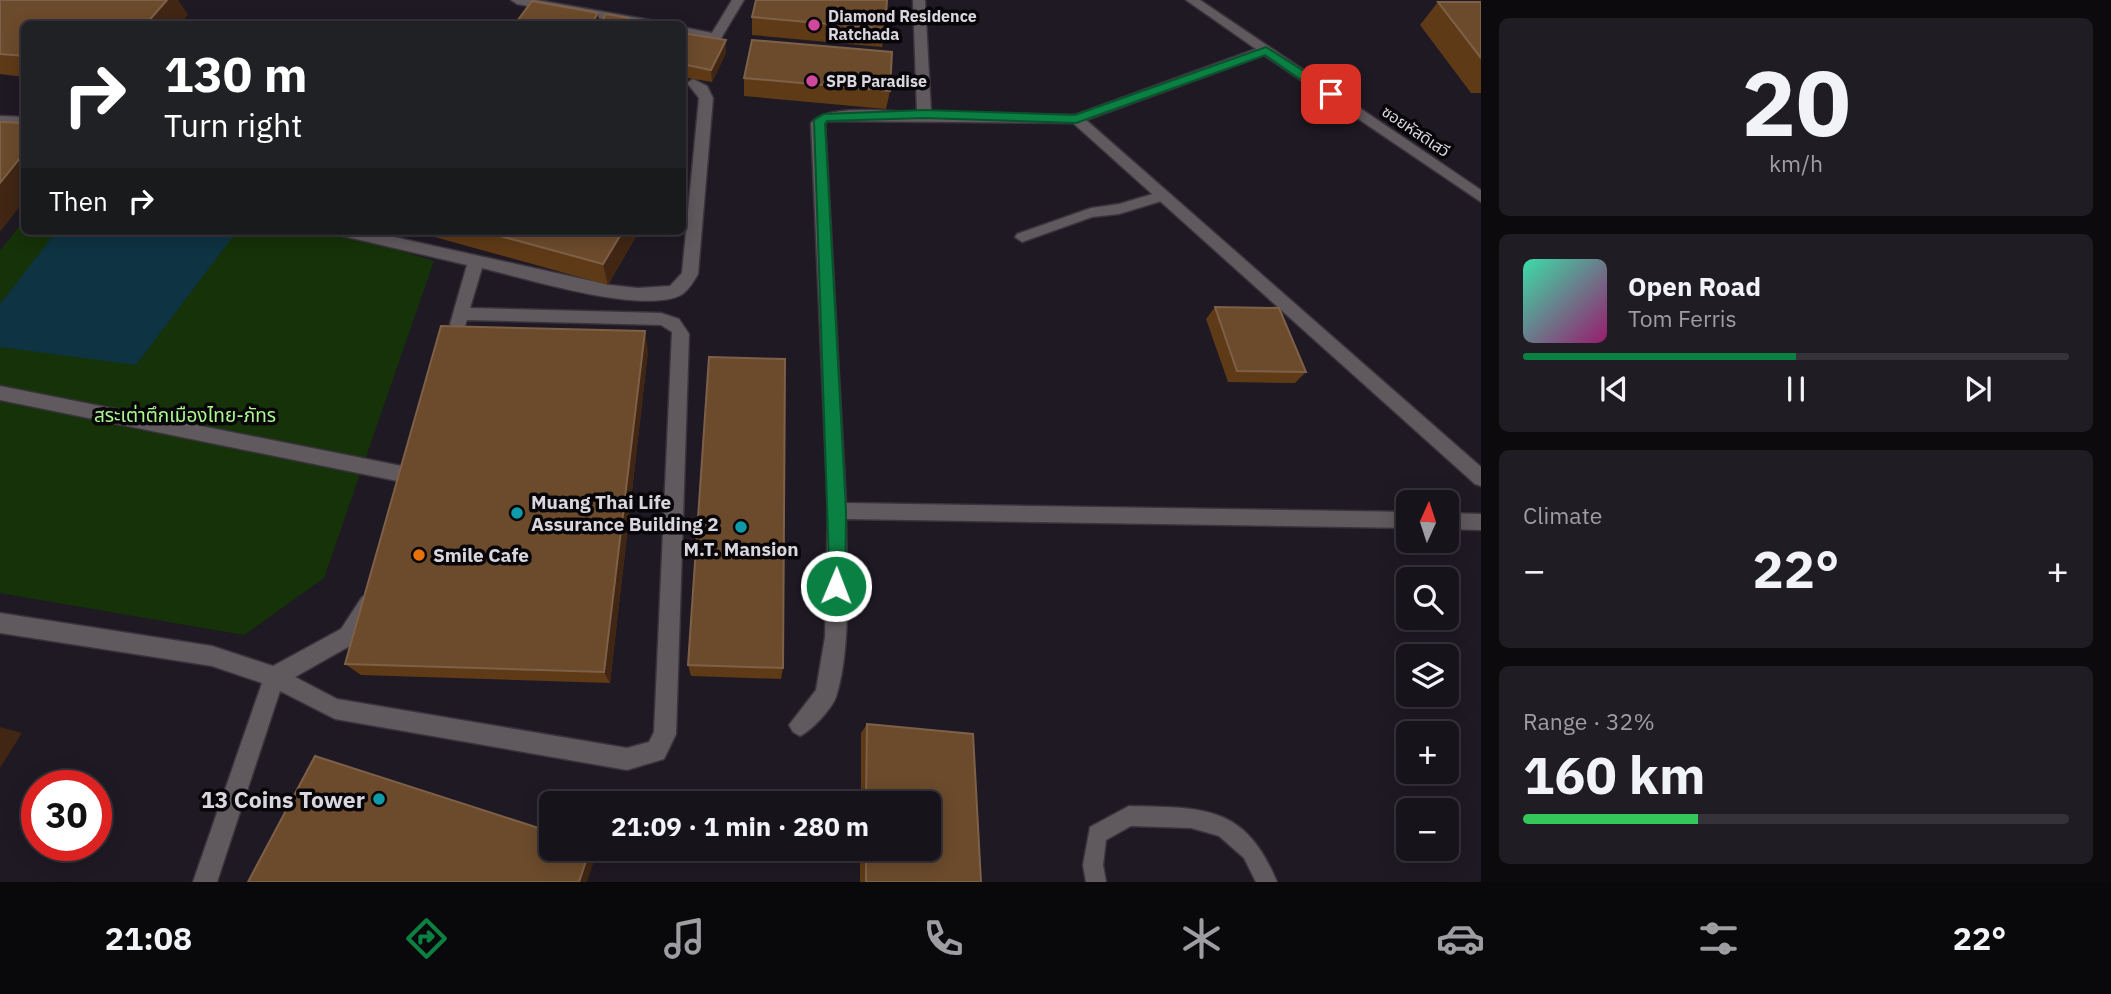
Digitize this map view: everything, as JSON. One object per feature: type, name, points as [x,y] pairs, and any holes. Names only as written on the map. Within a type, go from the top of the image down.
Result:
[{"type":"street","points":[[517,0],[633,21]]},
{"type":"street","points":[[686,31],[716,37],[738,0]]},
{"type":"street","points":[[919,0],[924,114]]},
{"type":"street","name":"ซอยหัสดิเสวี","points":[[1192,0],[1481,197]]},
{"type":"street","points":[[800,725],[826,695],[831,676],[837,511],[818,123],[824,118],[837,115],[924,114],[1076,119],[1266,50]]},
{"type":"street","points":[[361,235],[614,291],[651,296],[675,291],[690,274],[706,98],[702,89],[693,83]]},
{"type":"street","points":[[1076,119],[1481,478]]},
{"type":"street","points":[[0,120],[21,121]]},
{"type":"street","points":[[453,339],[476,261]]},
{"type":"street","points":[[0,623],[212,656],[274,677],[335,709],[627,759],[656,751],[665,734],[681,334],[672,321],[661,319],[461,314]]},
{"type":"street","points":[[0,393],[412,476]]},
{"type":"street","points":[[837,511],[1396,520]]},
{"type":"street","points":[[1460,521],[1481,522]]},
{"type":"street","points":[[205,882],[274,677],[348,636],[368,606],[377,580]]},
{"type":"lane","points":[[1023,237],[1091,213],[1119,209],[1163,197]]},
{"type":"lane","points":[[1096,882],[1093,866],[1097,834],[1129,816],[1191,818],[1225,827],[1251,851],[1266,882]]},
{"type":"green space","name":"สระเต่าตึกเมืองไทย-ภัทร","points":[[21,224],[21,235],[349,235],[434,261],[324,578],[244,635],[0,593],[0,251]]},
{"type":"water","points":[[54,235],[234,235],[136,365],[0,347],[0,304]]},
{"type":"building","points":[[0,0],[167,0],[149,21],[21,21],[21,56],[0,54]]},
{"type":"building","points":[[756,0],[887,0],[885,29],[752,17]]},
{"type":"building","points":[[532,1],[598,13],[593,21],[517,21]]},
{"type":"building","points":[[1438,2],[1481,2],[1481,58]]},
{"type":"building","points":[[606,14],[628,18],[626,21],[602,21]]},
{"type":"building","points":[[686,34],[726,40],[711,70],[686,65]]},
{"type":"building","points":[[752,40],[892,52],[890,91],[744,78]]},
{"type":"building","points":[[0,122],[21,123],[21,157],[0,183]]},
{"type":"building","points":[[497,235],[621,235],[603,264]]},
{"type":"building","points":[[1215,307],[1279,308],[1306,372],[1237,371]]},
{"type":"building","name":"Muang Thai Life Assurance Building 2","points":[[441,326],[645,331],[604,672],[345,664]]},
{"type":"building","name":"M.T. Mansion","points":[[709,357],[785,359],[783,668],[688,665]]},
{"type":"building","points":[[867,724],[973,734],[981,882],[866,882],[866,861],[941,861],[941,791],[866,791]]},
{"type":"building","name":"13 Coins Tower","points":[[315,756],[539,828],[539,861],[586,861],[579,882],[248,882]]},
{"type":"place","name":"Diamond Residence Ratchada","points":[[814,25]]},
{"type":"place","name":"SPB Paradise","points":[[812,81]]},
{"type":"place","name":"Muang Thai Life Assurance Building 2","points":[[517,513]]},
{"type":"place","name":"M.T. Mansion","points":[[741,527]]},
{"type":"place","name":"Smile Cafe","points":[[419,555]]},
{"type":"place","name":"13 Coins Tower","points":[[379,799]]},
{"type":"route","points":[[836,586],[837,511],[818,123],[824,118],[837,115],[924,114],[1076,119],[1266,50],[1331,94]]}]
